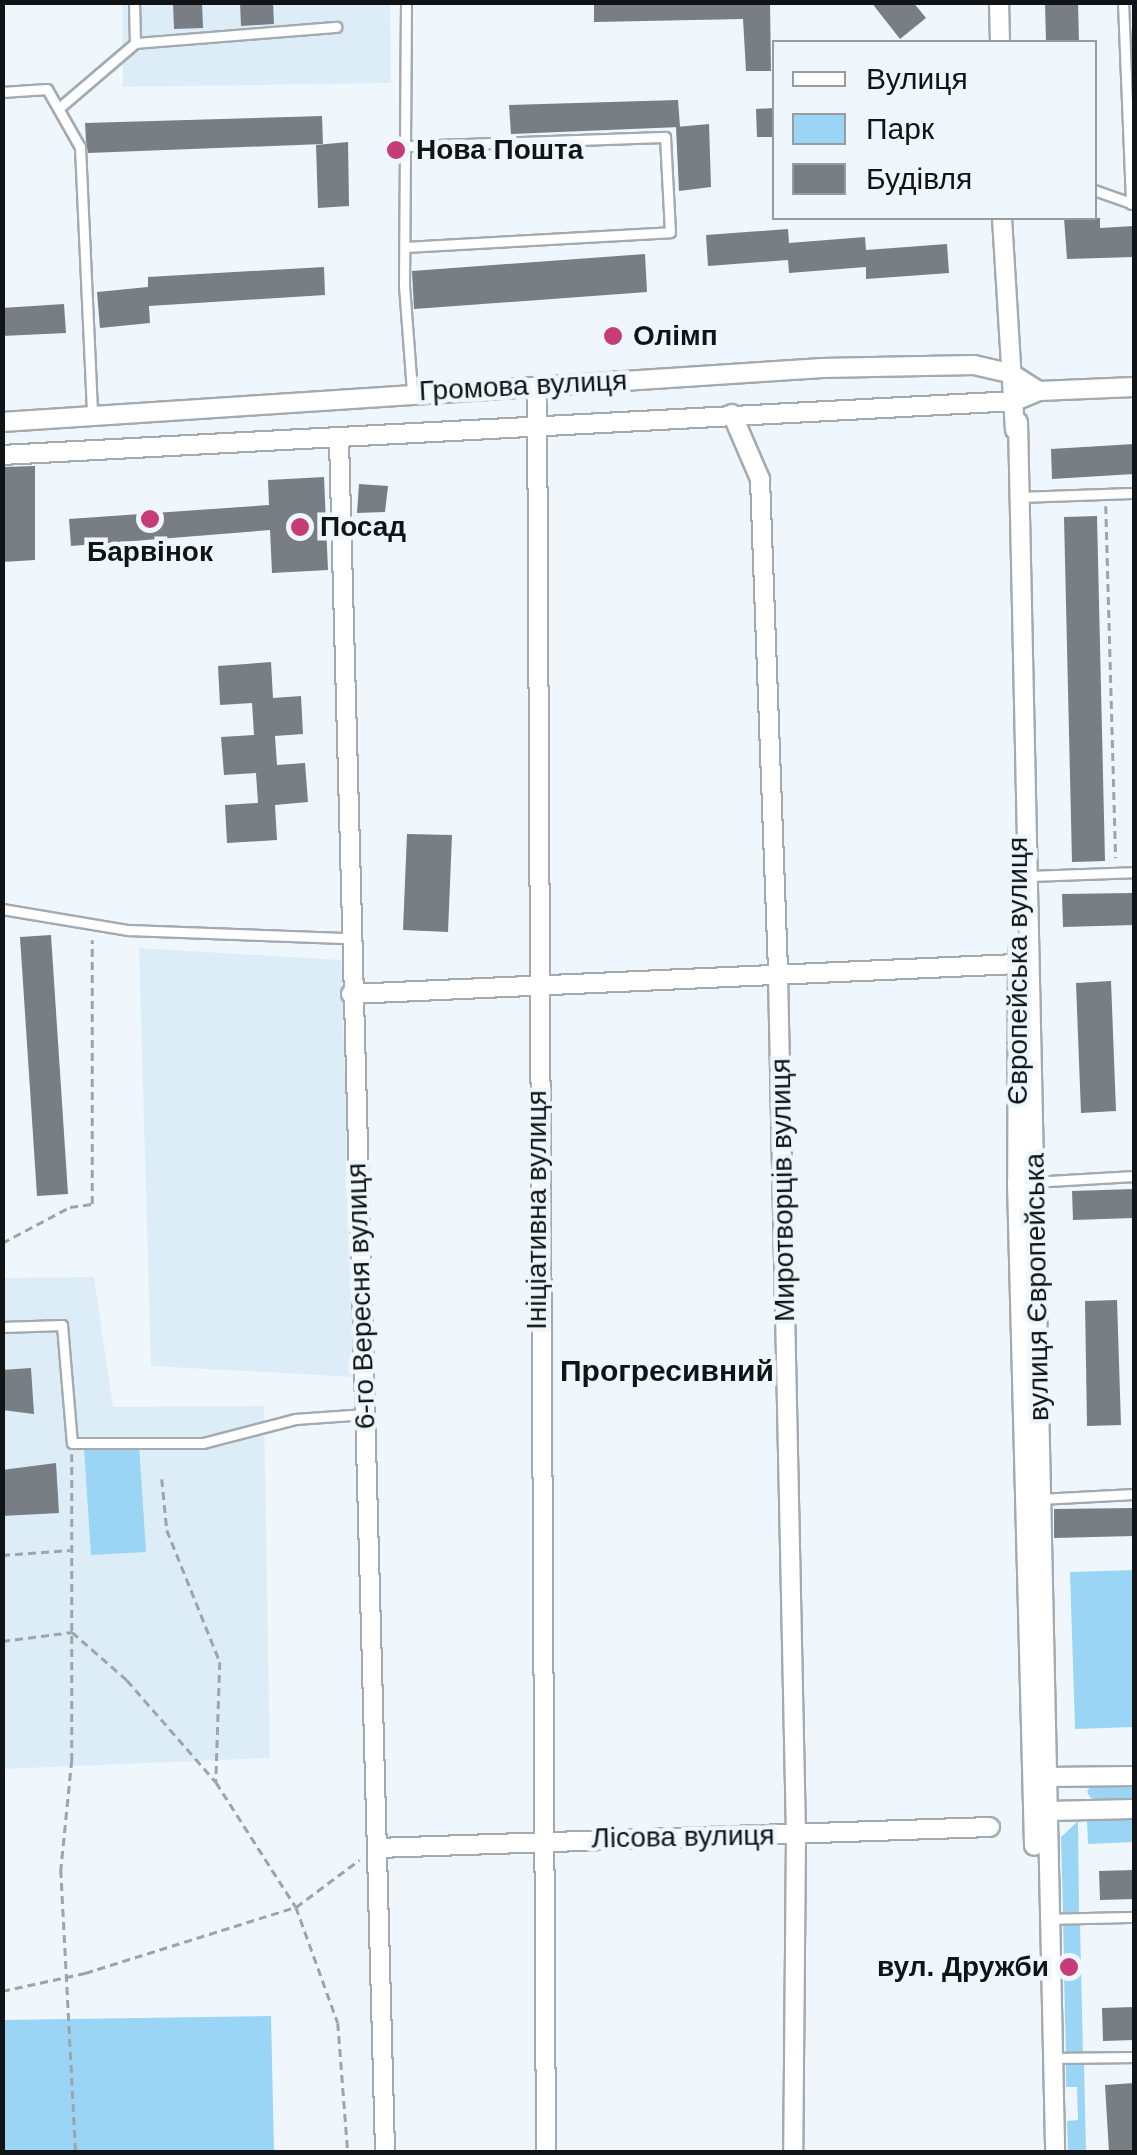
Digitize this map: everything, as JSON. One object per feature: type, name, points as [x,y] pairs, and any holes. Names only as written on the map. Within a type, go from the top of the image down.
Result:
[{"type":"street","points":[[1000,2],[1000,40]]},
{"type":"street","name":"Європейська вулиця","points":[[1002,220],[1014,401],[1020,876],[1017,1182],[1034,1846]]},
{"type":"street","name":"Громова вулиця","points":[[2,422],[822,368],[974,365],[1010,373],[1039,391]]},
{"type":"street","name":"Громова вулиця","points":[[2,455],[1014,401],[1039,391],[1134,387]]},
{"type":"street","name":"Ініціативна вулиця","points":[[537,388],[537,986],[546,2152]]},
{"type":"street","name":"Миротворців вулиця","points":[[732,414],[760,478],[778,974],[796,1835],[793,2152]]},
{"type":"street","name":"вулиця Європейська","points":[[1018,422],[1055,2152]]},
{"type":"street","name":"6-го Вересня вулиця","points":[[339,440],[385,2152]]},
{"type":"street","points":[[351,994],[1018,964]]},
{"type":"street","points":[[1047,1777],[1134,1776]]},
{"type":"street","points":[[1048,1811],[1134,1809]]},
{"type":"street","name":"Лісова вулиця","points":[[376,1848],[546,1839],[990,1827]]},
{"type":"lane","points":[[134,2],[134,43]]},
{"type":"lane","points":[[406,2],[405,247],[412,392]]},
{"type":"lane","points":[[1097,191],[1133,204],[1131,82],[1124,2]]},
{"type":"lane","points":[[59,108],[134,43],[336,27]]},
{"type":"lane","points":[[2,92],[47,89],[80,147],[92,415]]},
{"type":"lane","points":[[405,247],[670,232],[665,137],[406,146]]},
{"type":"lane","points":[[1015,497],[1134,493]]},
{"type":"lane","points":[[1020,876],[1134,872]]},
{"type":"lane","points":[[2,909],[92,924],[350,938]]},
{"type":"lane","points":[[1017,1182],[1134,1176]]},
{"type":"lane","points":[[2,1327],[62,1324],[72,1443],[203,1443],[295,1419],[366,1414]]},
{"type":"lane","points":[[1026,1500],[1134,1494]]},
{"type":"lane","points":[[1050,1919],[1134,1917]]},
{"type":"lane","points":[[1053,2058],[1134,2056]]},
{"type":"path","points":[[1106,495],[1117,873]]},
{"type":"path","points":[[2,1244],[70,1206],[92,1204],[92,924]]},
{"type":"path","points":[[72,1443],[72,1760],[61,1870],[76,2152]]},
{"type":"path","points":[[162,1479],[168,1530],[220,1662],[216,1782]]},
{"type":"path","points":[[2,1555],[72,1550]]},
{"type":"path","points":[[2,1641],[72,1632],[127,1680],[216,1782],[296,1907],[338,2023],[348,2152]]},
{"type":"path","points":[[2,1991],[68,1977],[296,1907],[376,1848]]},
{"type":"shaded area","points":[[122,3],[390,3],[391,83],[123,87]]},
{"type":"shaded area","points":[[139,948],[341,960],[355,1377],[151,1366]]},
{"type":"shaded area","points":[[94,1277],[113,1407],[264,1406],[270,1758],[3,1769],[2,1278]]},
{"type":"green space","points":[[139,1444],[146,1552],[91,1555],[84,1448]]},
{"type":"green space","points":[[1134,1570],[1134,1727],[1075,1729],[1070,1572]]},
{"type":"green space","points":[[1134,1782],[1134,1800],[1093,1801],[1087,1792],[1091,1785]]},
{"type":"green space","points":[[1134,1818],[1134,1842],[1088,1844],[1087,1819]]},
{"type":"green space","points":[[1078,1821],[1079,1912],[1063,1912],[1061,1837]]},
{"type":"green space","points":[[1063,1924],[1080,1924],[1083,2053],[1066,2054],[1064,1976],[1074,1975],[1074,1957],[1064,1957]]},
{"type":"green space","points":[[271,2016],[274,2152],[3,2152],[3,2020]]},
{"type":"green space","points":[[1066,2062],[1084,2062],[1086,2152],[1068,2152],[1067,2121],[1078,2120],[1077,2087],[1066,2087]]},
{"type":"building","points":[[173,2],[202,2],[203,28],[174,29]]},
{"type":"building","points":[[240,2],[273,2],[274,24],[241,26]]},
{"type":"building","points":[[594,2],[770,2],[771,71],[746,71],[743,19],[594,22]]},
{"type":"building","points":[[871,2],[913,2],[926,18],[900,39]]},
{"type":"building","points":[[1045,2],[1078,2],[1079,40],[1046,40]]},
{"type":"building","points":[[678,100],[680,127],[511,134],[509,105]]},
{"type":"building","points":[[772,108],[772,137],[757,137],[756,109]]},
{"type":"building","points":[[322,116],[323,144],[88,153],[86,141],[85,123]]},
{"type":"building","points":[[709,124],[711,187],[679,191],[676,127]]},
{"type":"building","points":[[348,142],[349,206],[318,208],[316,145]]},
{"type":"building","points":[[1100,218],[1100,228],[1134,226],[1134,257],[1067,259],[1064,220]]},
{"type":"building","points":[[788,229],[789,243],[865,237],[866,250],[947,244],[949,273],[866,279],[866,267],[789,273],[788,260],[708,266],[706,235]]},
{"type":"building","points":[[645,254],[647,292],[414,309],[412,271]]},
{"type":"building","points":[[324,267],[325,295],[149,306],[150,323],[100,328],[97,292],[148,287],[148,277]]},
{"type":"building","points":[[64,304],[66,333],[2,336],[2,308]]},
{"type":"building","points":[[1134,444],[1134,474],[1052,479],[1051,449]]},
{"type":"building","points":[[35,466],[35,560],[2,562],[2,467]]},
{"type":"building","points":[[324,477],[328,570],[272,573],[270,530],[71,546],[69,519],[269,505],[268,480]]},
{"type":"building","points":[[359,484],[388,486],[385,512],[357,513]]},
{"type":"building","points":[[1097,516],[1105,861],[1072,862],[1064,517]]},
{"type":"building","points":[[271,662],[273,698],[301,696],[303,734],[275,736],[277,765],[305,763],[308,802],[275,805],[277,840],[227,843],[225,805],[258,803],[256,773],[224,775],[221,737],[254,735],[252,703],[220,705],[218,666]]},
{"type":"building","points":[[407,834],[452,835],[448,932],[403,930]]},
{"type":"building","points":[[1134,893],[1134,925],[1063,927],[1062,894]]},
{"type":"building","points":[[51,935],[68,1194],[37,1196],[20,937]]},
{"type":"building","points":[[1111,981],[1116,1111],[1081,1113],[1076,983]]},
{"type":"building","points":[[1134,1189],[1134,1218],[1073,1220],[1072,1191]]},
{"type":"building","points":[[1117,1300],[1121,1425],[1087,1426],[1085,1301]]},
{"type":"building","points":[[31,1368],[34,1414],[2,1410],[2,1370]]},
{"type":"building","points":[[56,1463],[59,1513],[2,1516],[2,1470]]},
{"type":"building","points":[[1134,1508],[1134,1536],[1054,1538],[1054,1509]]},
{"type":"building","points":[[1134,1870],[1134,1899],[1100,1900],[1099,1871]]},
{"type":"building","points":[[1134,2007],[1134,2040],[1103,2041],[1102,2008]]},
{"type":"building","points":[[1134,2083],[1134,2152],[1109,2152],[1105,2085]]},
{"type":"place","name":"Нова Пошта","points":[[396,150]]},
{"type":"place","name":"Олімп","points":[[613,336]]},
{"type":"place","name":"Барвінок","points":[[150,519]]},
{"type":"place","name":"Посад","points":[[300,527]]},
{"type":"place","name":"вул. Дружби","points":[[1069,1967]]},
{"type":"district","name":"Прогресивний","points":[[667,1371]]}]
